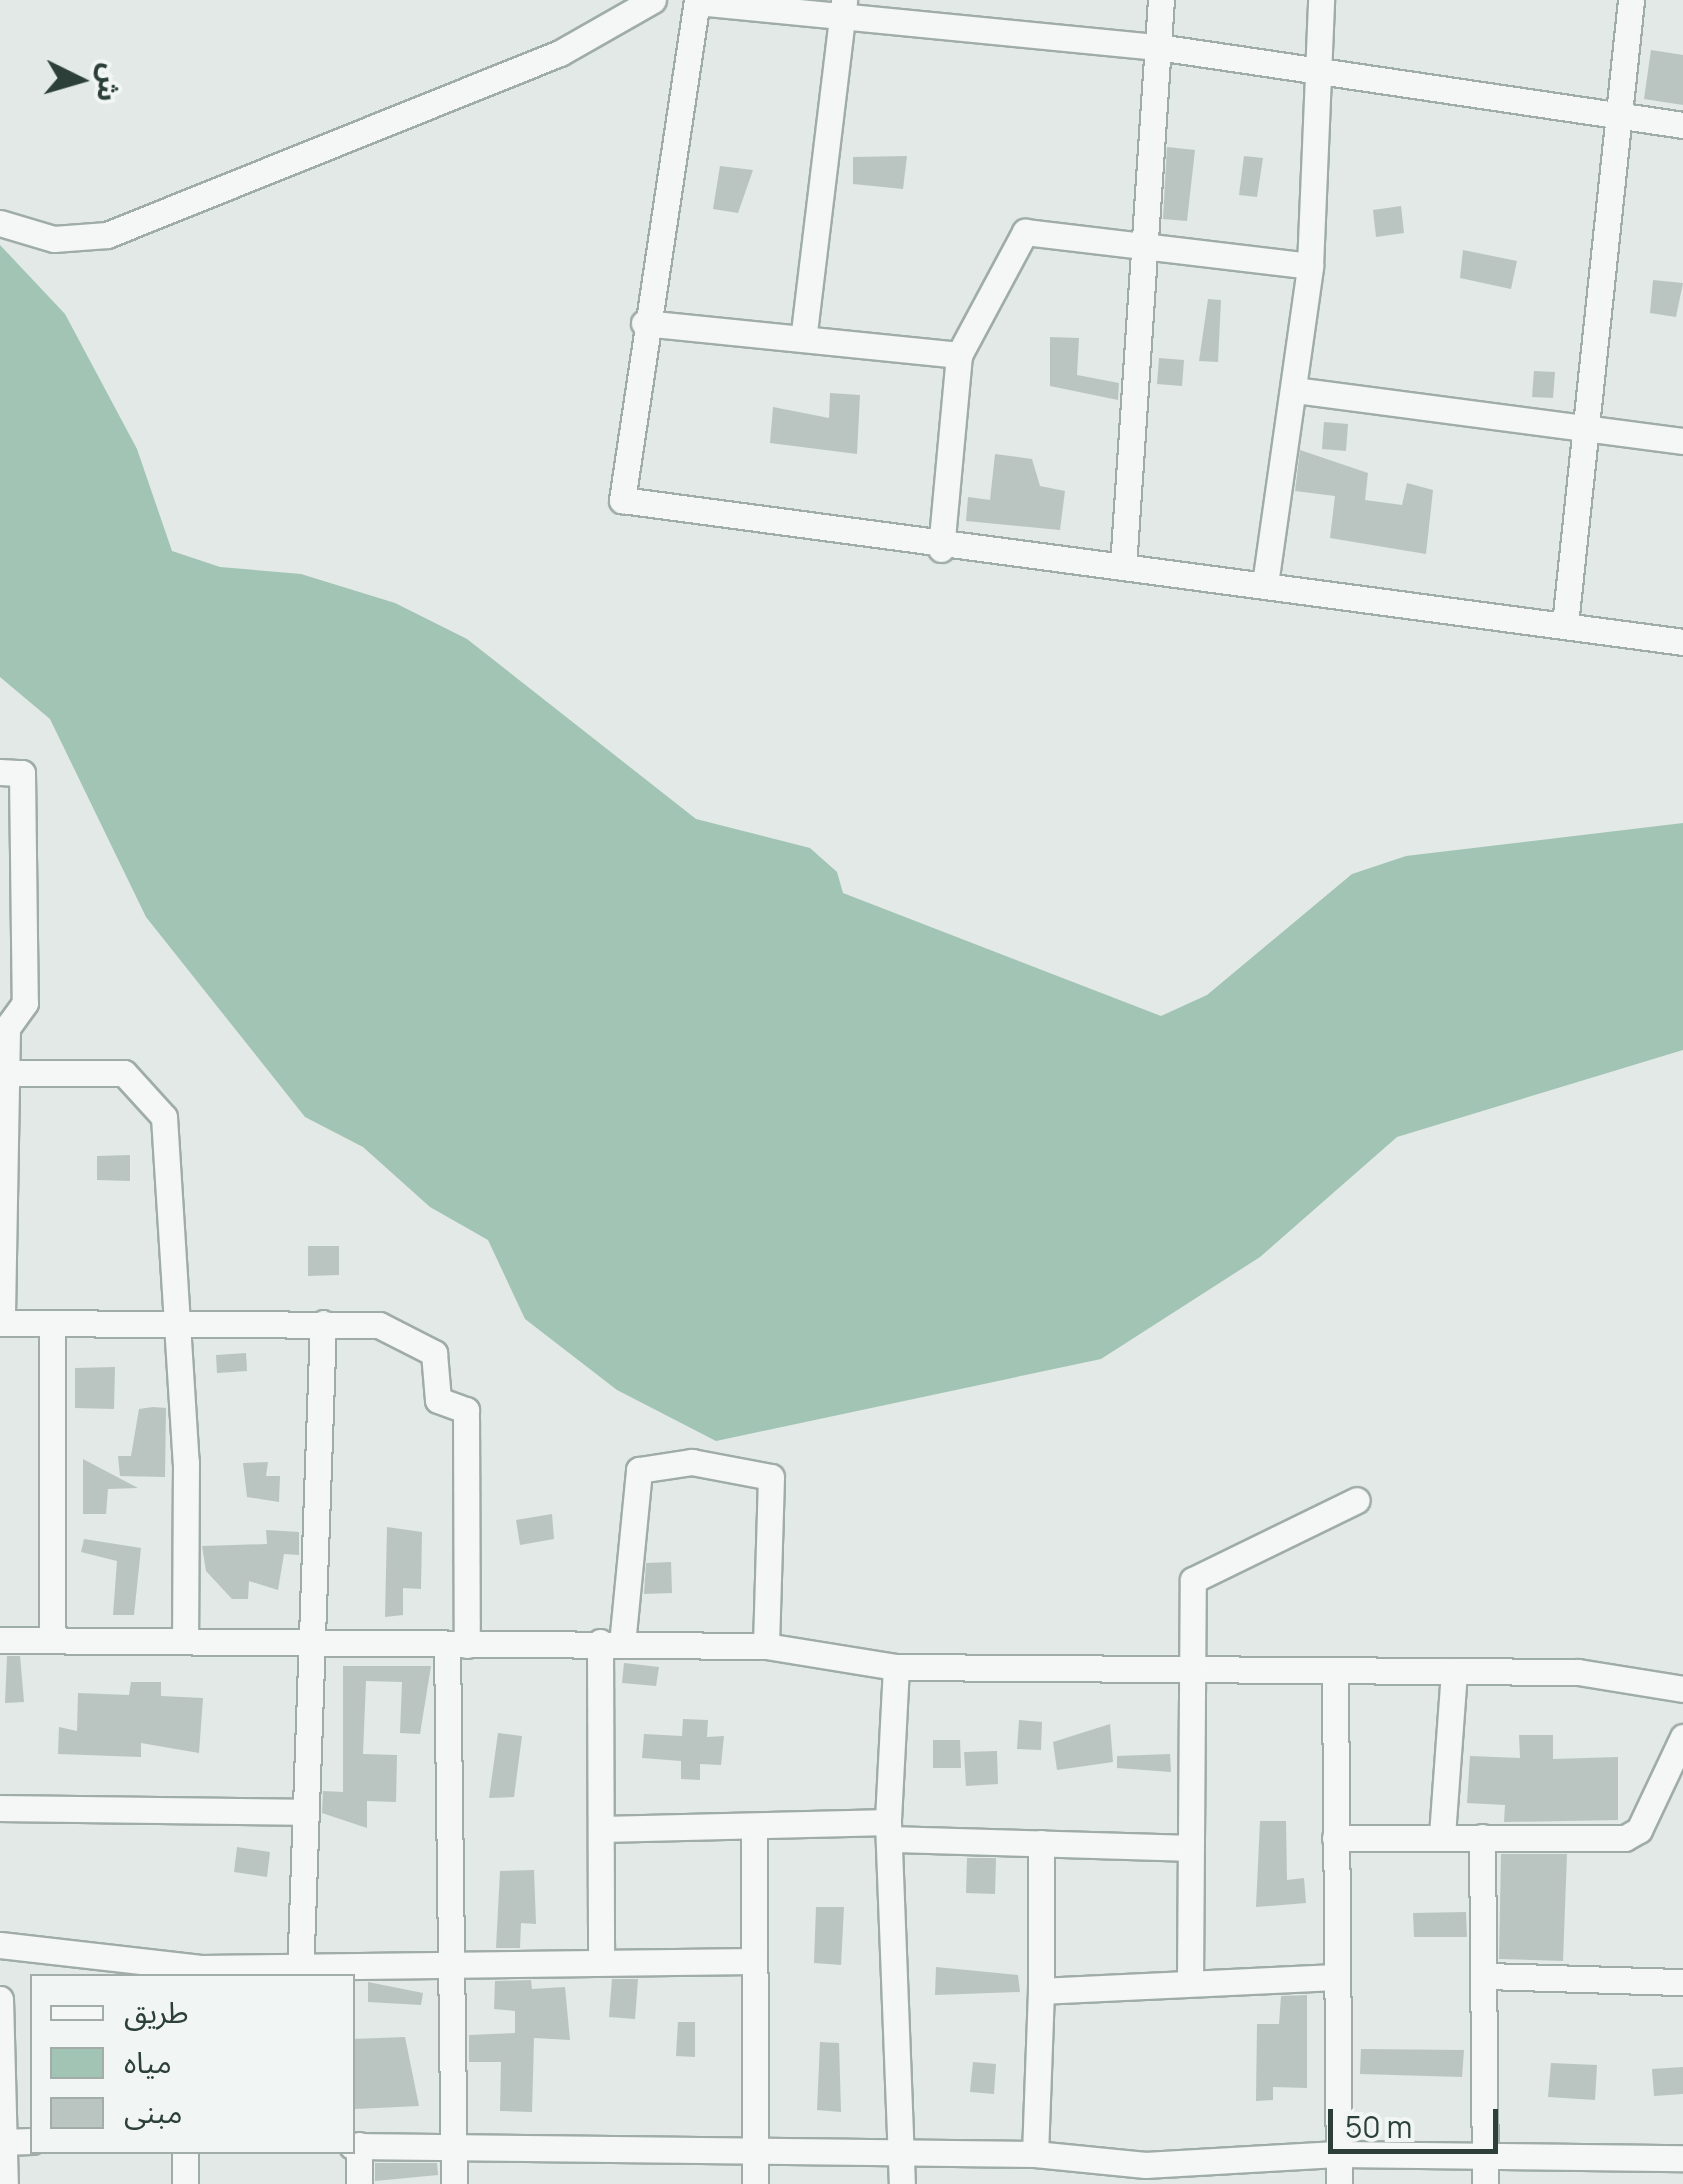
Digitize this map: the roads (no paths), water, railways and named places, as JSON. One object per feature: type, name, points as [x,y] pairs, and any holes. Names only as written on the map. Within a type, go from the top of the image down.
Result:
[{"type":"street","points":[[0,223],[54,239],[107,236],[560,53],[653,0]]},
{"type":"street","points":[[1124,568],[1138,249],[1161,0]]},
{"type":"street","points":[[1265,584],[1310,266],[1312,71],[1321,0]]},
{"type":"street","points":[[1565,624],[1631,0]]},
{"type":"street","points":[[1683,125],[1158,48],[844,7],[697,1],[644,322],[622,500],[941,549],[1265,584],[1683,642]]},
{"type":"street","points":[[804,332],[844,7]]},
{"type":"street","points":[[941,549],[959,355],[1025,232],[1138,249],[1310,266]]},
{"type":"street","points":[[644,322],[804,332],[959,355]]},
{"type":"street","points":[[1295,390],[1683,441]]},
{"type":"street","points":[[0,772],[22,772],[25,1003],[4,1028],[1,1323],[379,1325],[434,1353],[438,1400],[466,1410],[447,1966],[454,2184]]},
{"type":"street","points":[[4,1073],[124,1073],[164,1117],[179,1322],[186,1640]]},
{"type":"street","points":[[300,1972],[324,1323]]},
{"type":"street","points":[[52,1324],[52,1638]]},
{"type":"street","points":[[601,1960],[611,1643],[639,1470],[692,1462],[771,1477],[766,1646]]},
{"type":"street","points":[[1190,1983],[1194,1580],[1357,1500]]},
{"type":"street","points":[[0,1640],[766,1646],[896,1667],[1335,1676],[1578,1672],[1683,1690]]},
{"type":"street","points":[[896,1667],[890,1830],[902,2184]]},
{"type":"street","points":[[1442,1836],[1454,1673]]},
{"type":"street","points":[[1335,1676],[1338,2184]]},
{"type":"street","points":[[1335,1838],[1626,1838],[1640,1830],[1683,1737]]},
{"type":"street","points":[[0,1808],[306,1812]]},
{"type":"street","points":[[754,1828],[755,2184]]},
{"type":"street","points":[[604,1829],[890,1830],[1041,1844],[1189,1848]]},
{"type":"street","points":[[1482,1837],[1487,1976],[1482,2156],[1485,2184]]},
{"type":"street","points":[[1035,2154],[1041,1844]]},
{"type":"street","points":[[0,1945],[201,1972],[601,1960],[754,1962]]},
{"type":"street","points":[[1487,1976],[1683,1982]]},
{"type":"street","points":[[1041,1991],[1334,1977]]},
{"type":"street","points":[[0,2000],[5,2184]]},
{"type":"street","points":[[3,2142],[30,2141]]},
{"type":"street","points":[[359,2184],[356,2146],[452,2144],[1035,2154],[1211,2174],[1337,2154],[1683,2158]]},
{"type":"street","points":[[185,2154],[185,2184]]},
{"type":"water","points":[[0,245],[65,314],[137,449],[172,551],[220,567],[301,574],[395,603],[467,639],[696,819],[810,848],[837,872],[843,893],[1161,1016],[1207,995],[1352,874],[1406,856],[1683,823],[1683,1050],[1397,1137],[1260,1257],[1101,1359],[716,1441],[617,1390],[525,1319],[488,1240],[430,1207],[363,1147],[305,1117],[146,917],[50,719],[0,677]]}]
